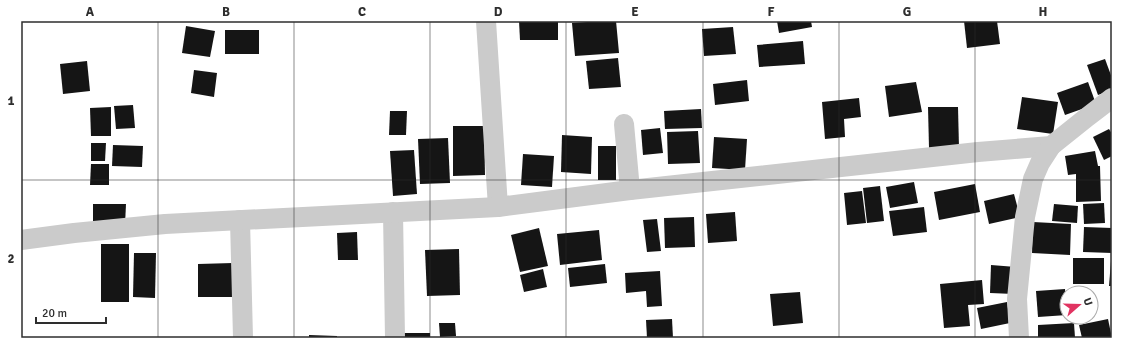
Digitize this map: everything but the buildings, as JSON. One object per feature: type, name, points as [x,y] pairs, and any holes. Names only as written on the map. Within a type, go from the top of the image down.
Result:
[{"type":"street","points":[[486,21],[498,207]]},
{"type":"street","points":[[1019,338],[1017,299],[1025,217],[1033,179],[1040,163],[1051,146],[1112,98]]},
{"type":"street","points":[[624,124],[630,190]]},
{"type":"street","points":[[21,240],[165,224],[498,207],[630,190],[978,152],[1051,146]]},
{"type":"street","points":[[393,212],[395,338]]},
{"type":"street","points":[[240,220],[243,338]]}]
